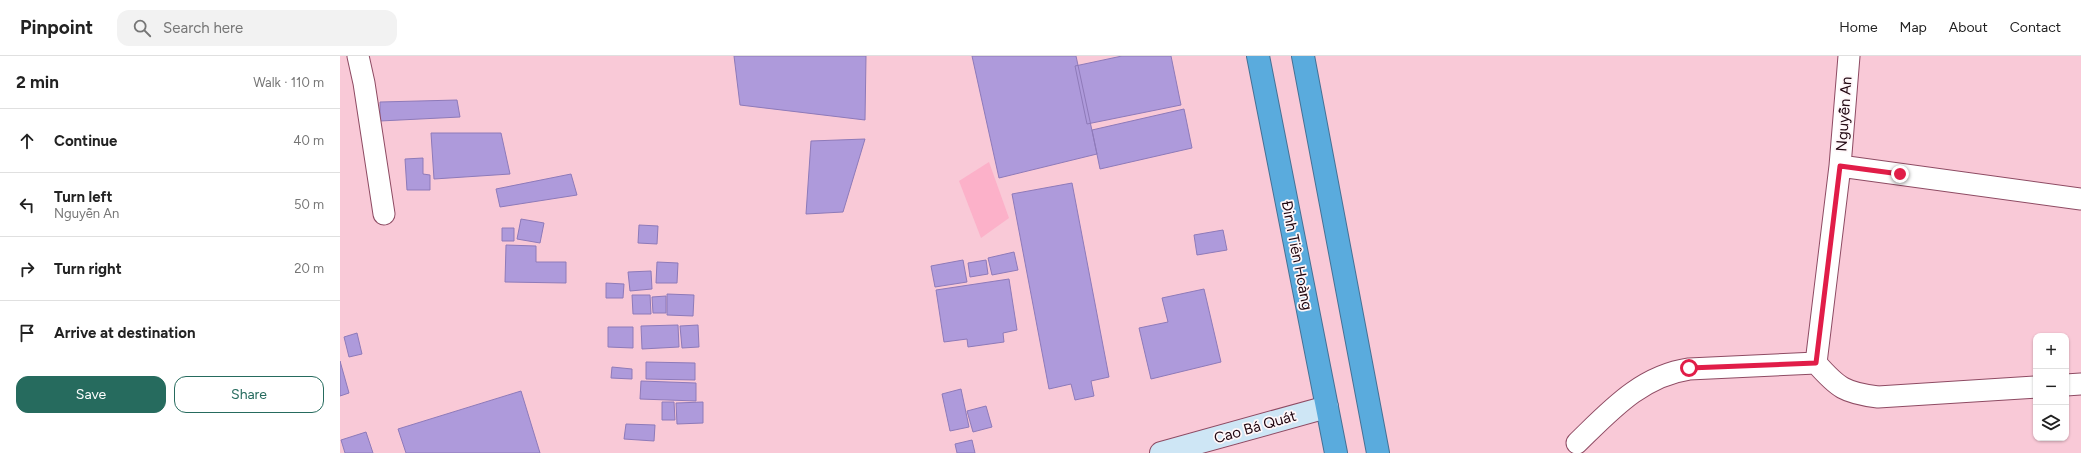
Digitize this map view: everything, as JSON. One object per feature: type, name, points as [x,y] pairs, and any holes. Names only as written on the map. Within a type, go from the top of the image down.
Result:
[{"type":"highway","name":"Đinh Tiên Hoàng","points":[[1258,56],[1336,453]]},
{"type":"highway","points":[[1303,56],[1378,453]]},
{"type":"street","points":[[358,56],[364,83],[384,214]]},
{"type":"street","name":"Nguyễn An","points":[[1816,363],[1840,166],[1849,56]]},
{"type":"street","points":[[1840,166],[2081,199]]},
{"type":"street","points":[[1577,443],[1617,404],[1641,386],[1673,371],[1689,368],[1816,363],[1841,388],[1856,394],[1878,397],[2033,387]]},
{"type":"street","points":[[2069,385],[2081,384]]},
{"type":"street","name":"Cao Bá Quát","points":[[1161,453],[1327,407]]},
{"type":"shaded area","points":[[989,162],[1009,218],[981,238],[959,181]]},
{"type":"building","points":[[734,56],[866,56],[865,120],[740,105]]},
{"type":"building","points":[[972,56],[1076,56],[1097,154],[999,178]]},
{"type":"building","points":[[1122,56],[1171,56],[1181,105],[1087,124],[1075,66]]},
{"type":"building","points":[[457,100],[460,117],[380,121],[380,102]]},
{"type":"building","points":[[1184,109],[1192,148],[1100,169],[1092,130]]},
{"type":"building","points":[[431,133],[501,133],[510,174],[434,179]]},
{"type":"building","points":[[865,139],[843,212],[806,214],[811,141]]},
{"type":"building","points":[[423,158],[423,174],[430,175],[430,190],[407,190],[405,159]]},
{"type":"building","points":[[571,174],[577,195],[500,207],[496,189]]},
{"type":"building","points":[[1072,183],[1109,377],[1091,381],[1094,396],[1075,400],[1071,384],[1049,389],[1012,194]]},
{"type":"building","points":[[521,219],[544,223],[540,243],[517,239]]},
{"type":"building","points":[[639,225],[658,226],[657,244],[638,243]]},
{"type":"building","points":[[502,228],[514,228],[514,241],[502,241]]},
{"type":"building","points":[[1223,230],[1227,250],[1197,255],[1194,235]]},
{"type":"building","points":[[506,245],[536,246],[536,262],[566,262],[566,283],[505,282]]},
{"type":"building","points":[[1014,252],[1018,270],[992,275],[988,258]]},
{"type":"building","points":[[963,260],[967,282],[935,287],[931,266]]},
{"type":"building","points":[[986,260],[988,274],[970,277],[968,263]]},
{"type":"building","points":[[657,262],[678,263],[677,283],[656,283]]},
{"type":"building","points":[[651,271],[652,289],[630,291],[628,272]]},
{"type":"building","points":[[1009,279],[1017,330],[1003,333],[1004,342],[968,347],[967,339],[944,342],[936,290]]},
{"type":"building","points":[[606,283],[624,284],[623,298],[606,298]]},
{"type":"building","points":[[1204,289],[1221,362],[1151,379],[1139,328],[1168,322],[1162,298]]},
{"type":"building","points":[[667,294],[694,295],[693,316],[667,315]]},
{"type":"building","points":[[632,295],[650,295],[651,314],[633,314]]},
{"type":"building","points":[[666,296],[666,313],[653,313],[652,297]]},
{"type":"building","points":[[678,325],[679,347],[642,349],[641,326]]},
{"type":"building","points":[[698,325],[699,347],[682,348],[680,326]]},
{"type":"building","points":[[608,327],[633,327],[633,348],[608,347]]},
{"type":"building","points":[[357,333],[362,354],[349,357],[344,337]]},
{"type":"building","points":[[340,361],[349,393],[340,396]]},
{"type":"building","points":[[646,362],[695,363],[695,380],[646,379]]},
{"type":"building","points":[[612,367],[632,369],[632,379],[611,378]]},
{"type":"building","points":[[641,381],[696,383],[696,401],[640,399]]},
{"type":"building","points":[[961,389],[969,427],[950,431],[942,394]]},
{"type":"building","points":[[521,391],[540,453],[406,453],[398,429]]},
{"type":"building","points":[[662,402],[674,402],[675,420],[662,420]]},
{"type":"building","points":[[703,402],[703,423],[677,424],[676,403]]},
{"type":"building","points":[[986,406],[992,427],[973,432],[967,411]]},
{"type":"building","points":[[626,424],[655,425],[654,441],[624,439]]},
{"type":"building","points":[[366,432],[373,453],[345,453],[341,440]]},
{"type":"building","points":[[972,440],[975,453],[957,453],[955,444]]},
{"type":"route","points":[[1689,368],[1816,363],[1840,166],[1900,174]]}]
